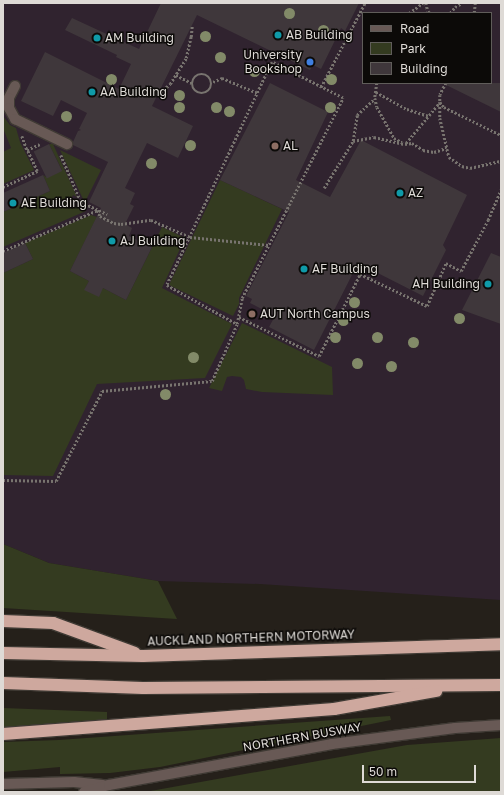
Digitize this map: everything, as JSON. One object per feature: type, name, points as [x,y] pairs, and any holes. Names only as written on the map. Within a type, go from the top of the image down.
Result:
[{"type":"highway","points":[[3,621],[53,623],[143,656]]},
{"type":"highway","name":"AUCKLAND NORTHERN MOTORWAY","points":[[3,653],[143,656],[501,644]]},
{"type":"highway","points":[[3,683],[143,688],[501,685]]},
{"type":"highway","points":[[3,734],[334,709],[472,685]]},
{"type":"lane","points":[[15,86],[9,98],[9,108],[15,120],[53,136],[67,144]]},
{"type":"lane","name":"NORTHERN BUSWAY","points":[[84,792],[109,785],[332,744],[448,729],[501,725]]},
{"type":"lane","name":"NORTHERN BUSWAY","points":[[3,784],[74,782],[109,785]]},
{"type":"path","points":[[322,87],[365,3]]},
{"type":"path","points":[[411,12],[427,3]]},
{"type":"path","points":[[451,12],[455,7],[462,3]]},
{"type":"path","points":[[157,95],[164,91],[186,58],[192,25]]},
{"type":"path","points":[[3,480],[56,481],[102,391],[212,381],[237,324],[242,298],[343,98],[272,62],[167,285],[237,324]]},
{"type":"path","points":[[192,83],[196,77],[202,74],[209,76],[213,82]]},
{"type":"path","points":[[176,75],[192,83],[195,92],[201,95],[210,92],[213,82],[222,78],[258,93]]},
{"type":"path","points":[[377,84],[375,98],[377,107],[390,133],[394,138],[405,144]]},
{"type":"path","points":[[446,84],[440,95],[440,118],[449,157],[462,166],[470,168],[501,161]]},
{"type":"path","points":[[376,92],[407,109],[428,116]]},
{"type":"path","points":[[324,188],[353,141],[357,115],[375,98]]},
{"type":"path","points":[[405,144],[440,102]]},
{"type":"path","points":[[440,102],[444,107],[501,135]]},
{"type":"path","points":[[3,187],[37,171],[28,150],[53,136],[81,202],[107,214]]},
{"type":"path","points":[[353,141],[374,136],[405,144],[412,143],[423,150],[434,152],[446,148]]},
{"type":"path","points":[[239,317],[319,356],[360,274],[427,306],[446,263],[461,270],[488,220],[501,190]]},
{"type":"path","points":[[98,210],[100,216],[114,223],[122,224],[152,220],[190,237],[269,245]]},
{"type":"path","points":[[3,251],[98,210]]},
{"type":"shaded area","name":"AUT North Campus","points":[[3,3],[501,3],[501,600],[260,584],[158,581],[49,563],[3,544]]},
{"type":"green space","points":[[3,116],[10,125],[16,128],[20,142],[34,170],[3,184],[3,152],[11,148],[3,128]]},
{"type":"green space","points":[[49,144],[53,144],[77,197],[73,195],[69,204],[86,211],[3,247],[3,212],[50,191],[43,175],[46,177],[62,170]]},
{"type":"green space","points":[[60,150],[101,170],[86,200],[83,199]]},
{"type":"green space","points":[[220,180],[282,209],[239,298],[239,304],[233,316],[169,285]]},
{"type":"green space","points":[[91,215],[97,217],[70,271],[89,281],[85,289],[103,288],[126,300],[162,227],[185,238],[162,288],[232,324],[205,378],[97,384],[53,476],[3,475],[3,273],[33,259],[25,243]]},
{"type":"green space","points":[[242,323],[332,367],[333,395],[262,392],[246,389],[244,380],[241,377],[232,376],[227,377],[222,391],[209,388]]},
{"type":"green space","points":[[3,544],[49,563],[158,581],[177,619],[3,608]]},
{"type":"green space","points":[[3,708],[107,712],[107,721],[3,728]]},
{"type":"green space","points":[[390,716],[391,720],[160,767],[110,773],[60,774],[60,767],[3,772],[3,742],[59,740]]},
{"type":"green space","points":[[501,738],[501,792],[145,792],[407,745]]},
{"type":"building","points":[[161,3],[359,3],[345,31],[341,28],[321,69],[313,65],[310,70],[197,15],[152,106],[193,126],[178,158],[147,143],[125,188],[135,193],[130,204],[134,206],[125,224],[132,228],[129,236],[152,247],[126,300],[103,288],[99,297],[84,290],[89,281],[70,271],[101,208],[89,202],[108,162],[73,145],[78,131],[81,130],[79,129],[87,113],[61,100],[53,116],[21,101],[45,52],[119,89],[131,64],[116,57],[117,55],[65,30],[72,18],[139,49]]},
{"type":"building","points":[[270,83],[328,112],[296,180],[330,197],[361,140],[467,195],[443,245],[446,250],[423,296],[358,263],[314,350],[269,327],[275,316],[250,303],[252,299],[246,296],[289,212],[220,180]]},
{"type":"building","points":[[501,83],[501,112],[444,84]]},
{"type":"building","name":"AE Building","points":[[49,144],[62,171],[47,178],[34,151]]},
{"type":"building","name":"AE Building","points":[[43,175],[50,191],[3,212],[3,193]]},
{"type":"building","name":"AE Building","points":[[25,243],[33,259],[3,273],[3,253]]},
{"type":"building","name":"AH Building","points":[[491,253],[501,257],[501,324],[462,310]]},
{"type":"place","name":"AB Building","points":[[278,35]]},
{"type":"place","name":"AM Building","points":[[97,38]]},
{"type":"place","name":"University Bookshop","points":[[310,62]]},
{"type":"place","name":"AA Building","points":[[92,92]]},
{"type":"place","name":"AL","points":[[275,146]]},
{"type":"place","name":"AZ","points":[[400,193]]},
{"type":"place","name":"AE Building","points":[[13,203]]},
{"type":"place","name":"AJ Building","points":[[112,241]]},
{"type":"place","name":"AF Building","points":[[304,269]]},
{"type":"place","name":"AH Building","points":[[488,284]]},
{"type":"place","name":"AUT North Campus","points":[[252,314]]}]
